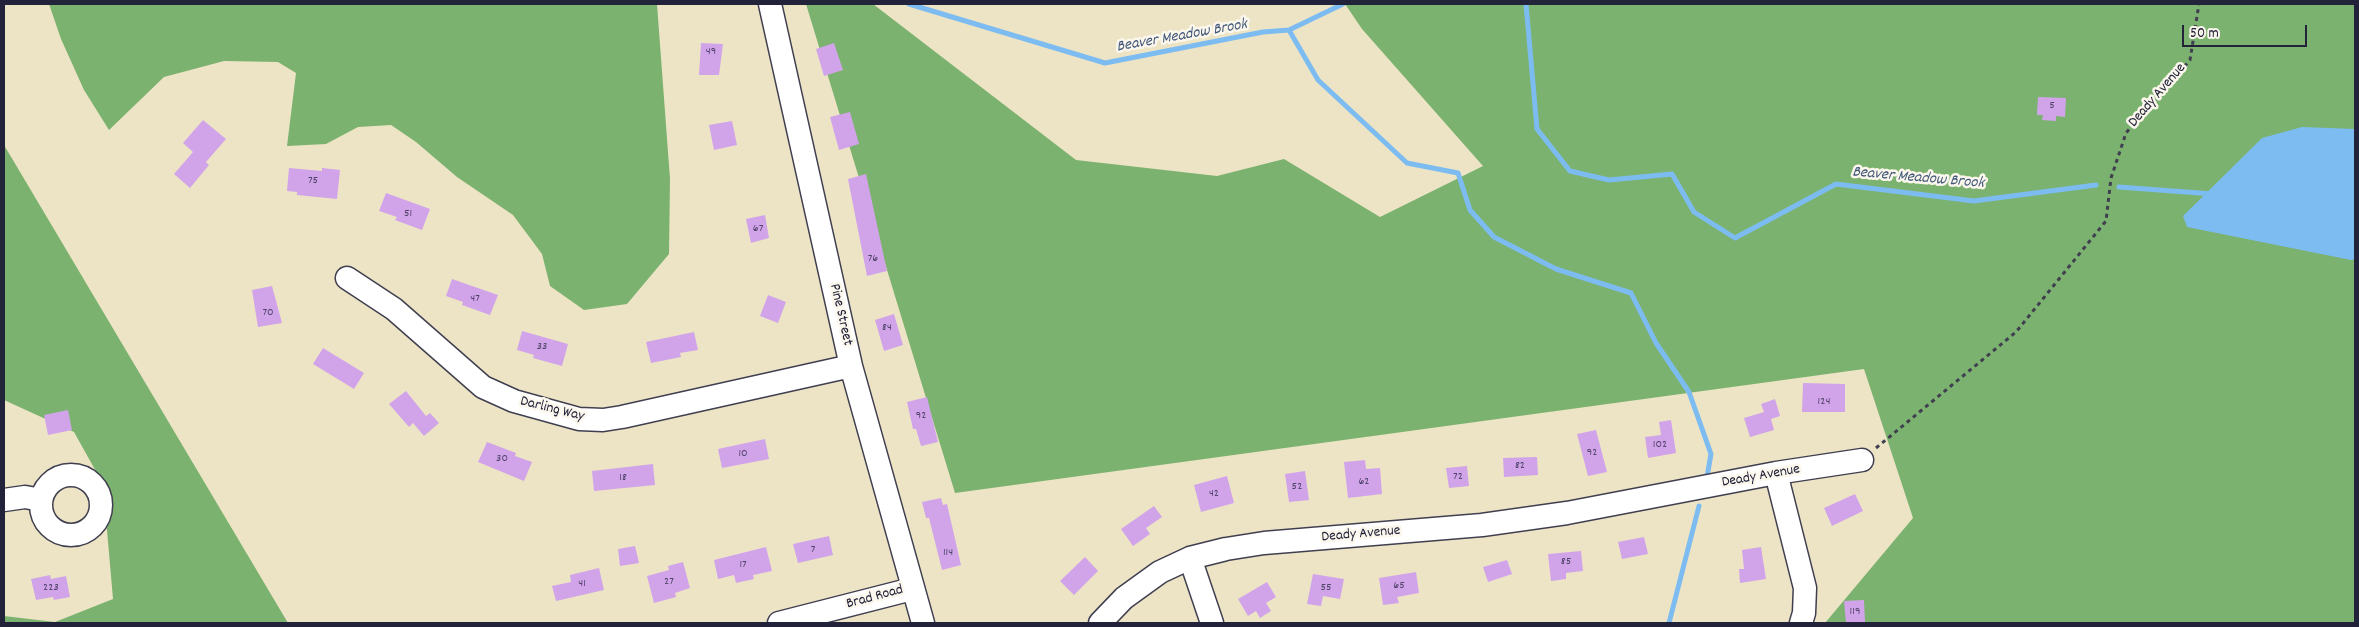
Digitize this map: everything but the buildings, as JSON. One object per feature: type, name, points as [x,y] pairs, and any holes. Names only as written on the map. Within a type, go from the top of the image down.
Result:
[{"type":"street","name":"Pine Street","points":[[770,4],[851,366],[923,623]]},
{"type":"street","name":"Darling Way","points":[[348,278],[394,309],[484,387],[514,401],[579,419],[604,420],[622,417],[851,366]]},
{"type":"street","name":"Deady Avenue","points":[[1100,623],[1141,584],[1190,558],[1258,544],[1482,526],[1567,514],[1776,473],[1862,460]]},
{"type":"street","points":[[1776,473],[1805,588],[1804,613],[1801,623]]},
{"type":"street","points":[[4,500],[25,497],[41,500]]},
{"type":"street","points":[[1190,558],[1212,623]]},
{"type":"street","name":"Brad Road","points":[[779,623],[912,588]]},
{"type":"path","name":"Deady Avenue","points":[[1862,460],[2016,332],[2106,221],[2111,178],[2126,133],[2190,60],[2199,4]]},
{"type":"green space","points":[[49,4],[657,4],[670,179],[669,254],[627,304],[584,310],[550,286],[542,254],[513,215],[457,177],[416,142],[391,125],[358,127],[326,144],[287,146],[296,73],[278,62],[224,61],[164,77],[109,130],[84,90],[61,39]]},
{"type":"green space","points":[[806,4],[873,4],[1076,160],[1217,176],[1284,159],[1380,217],[1483,166],[1362,29],[1345,4],[2355,4],[2355,623],[1825,623],[1913,518],[1864,369],[955,493]]},
{"type":"green space","points":[[4,145],[288,623],[4,623],[4,616],[55,622],[113,599],[103,484],[74,432],[4,400]]},
{"type":"water","points":[[2302,127],[2355,129],[2355,259],[2351,260],[2187,227],[2183,216],[2262,138]]},
{"type":"waterway","name":"Beaver Meadow Brook","points":[[909,4],[1105,63],[1263,32],[1289,30],[1343,4]]},
{"type":"waterway","name":"Beaver Meadow Brook","points":[[1526,4],[1537,129],[1570,171],[1609,180],[1672,174],[1694,212],[1735,238],[1836,184],[1974,201],[2096,185]]},
{"type":"waterway","points":[[1289,30],[1318,80],[1407,163],[1458,173],[1470,210],[1494,237],[1556,269],[1631,293],[1656,343],[1689,392],[1711,454],[1707,477]]},
{"type":"waterway","name":"Beaver Meadow Brook","points":[[2119,187],[2213,194]]},
{"type":"waterway","points":[[1669,623],[1699,506]]}]
